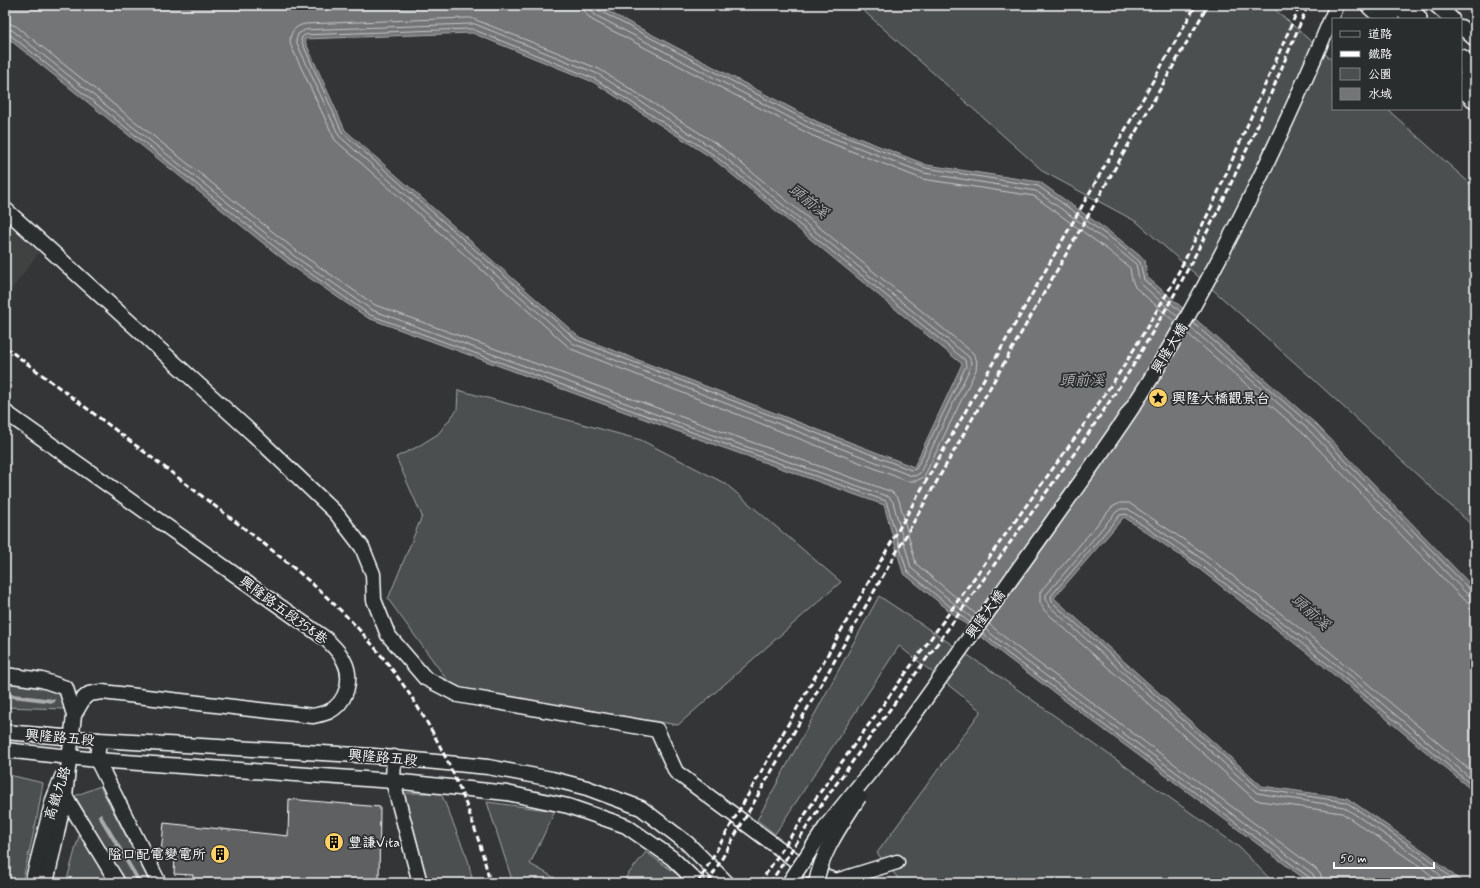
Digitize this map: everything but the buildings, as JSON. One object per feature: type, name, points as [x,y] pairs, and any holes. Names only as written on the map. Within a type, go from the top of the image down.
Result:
[{"type":"highway","points":[[1372,5],[1387,18]]},
{"type":"highway","points":[[1401,5],[1415,18]]},
{"type":"highway","points":[[1462,61],[1475,72]]},
{"type":"highway","points":[[1462,85],[1475,97]]},
{"type":"street","name":"興隆大橋","points":[[816,883],[826,854],[837,832],[896,740],[1099,456],[1149,382],[1197,301],[1240,220],[1278,140],[1337,5]]},
{"type":"street","points":[[1436,5],[1451,18]]},
{"type":"street","points":[[1462,28],[1475,39]]},
{"type":"street","points":[[5,209],[253,434],[336,513],[362,547],[373,574],[374,600],[388,635],[425,678],[458,695],[657,730],[676,772],[812,872],[836,881],[897,862]]},
{"type":"street","name":"興隆路五段358巷","points":[[5,412],[326,639],[338,650],[345,662],[349,675],[348,686],[338,706],[328,712],[313,716],[95,692],[84,698],[73,718]]},
{"type":"street","points":[[5,674],[42,680],[66,688],[73,718],[69,758]]},
{"type":"street","name":"興隆路五段","points":[[5,732],[99,740],[394,757],[488,767],[552,779],[587,788],[642,808],[687,843],[727,883]]},
{"type":"street","points":[[99,740],[97,760],[159,883]]},
{"type":"street","name":"興隆大橋","points":[[789,883],[827,825],[896,740]]},
{"type":"street","name":"興隆路五段","points":[[5,750],[69,758],[393,781],[507,793],[568,806],[626,826],[672,858],[698,883]]},
{"type":"street","points":[[394,757],[393,781],[420,883]]},
{"type":"street","name":"高鐵九路","points":[[46,883],[65,796],[69,758]]},
{"type":"street","name":"高鐵九路","points":[[32,883],[53,800],[69,758]]},
{"type":"street","points":[[65,796],[118,883]]},
{"type":"shaded area","points":[[5,219],[40,251],[5,298]]},
{"type":"green space","points":[[857,5],[1270,5],[1332,60],[1332,110],[1388,110],[1475,188],[1475,528],[1313,379],[1137,222],[1044,172]]},
{"type":"green space","points":[[458,390],[641,440],[726,484],[841,582],[678,725],[453,688],[388,599],[422,516],[396,457],[417,447],[438,434],[457,410]]},
{"type":"green space","points":[[879,596],[993,672],[1239,847],[1274,883],[902,883],[877,853],[981,711],[899,646],[775,834],[757,820]]},
{"type":"green space","points":[[5,680],[39,684],[62,692],[64,709],[5,707]]},
{"type":"green space","points":[[5,774],[43,783],[37,818],[22,883],[5,883]]},
{"type":"green space","points":[[100,786],[150,883],[126,883],[75,796]]},
{"type":"green space","points":[[404,793],[441,793],[468,860],[473,883],[428,883]]},
{"type":"green space","points":[[487,802],[555,811],[530,864],[564,883],[513,883]]},
{"type":"green space","points":[[80,832],[110,883],[66,883]]},
{"type":"green space","points":[[646,852],[687,881],[686,883],[621,883]]},
{"type":"water","name":"頭前溪","points":[[5,5],[596,5],[818,122],[927,165],[1040,182],[1118,238],[1145,260],[1147,277],[1316,424],[1475,589],[1475,793],[1321,664],[1194,565],[1124,517],[1054,598],[1262,786],[1347,798],[1430,855],[1463,883],[1310,883],[1005,656],[903,573],[884,505],[368,318],[289,264],[5,36]],"holes":[[[472,33],[593,82],[712,158],[962,364],[914,467],[579,337],[345,130],[304,39]]]},
{"type":"waterway","points":[[5,695],[53,701]]},
{"type":"waterway","points":[[100,816],[140,883]]},
{"type":"railway","points":[[698,883],[1196,5]]},
{"type":"railway","points":[[708,883],[1208,5]]},
{"type":"railway","points":[[760,883],[816,798],[1077,435],[1124,366],[1172,285],[1212,206],[1300,5]]},
{"type":"railway","points":[[770,883],[824,801],[1084,440],[1131,369],[1178,288],[1219,209],[1254,134],[1308,5]]},
{"type":"railway","points":[[5,347],[157,461],[278,555],[345,614],[365,636],[402,684],[420,710],[435,737],[462,794],[473,824],[490,883]]},
{"type":"place","name":"興隆大橋觀景台","points":[[1158,398]]},
{"type":"place","name":"豐謙Vita","points":[[334,842]]},
{"type":"place","name":"隘口配電變電所","points":[[220,854]]}]
